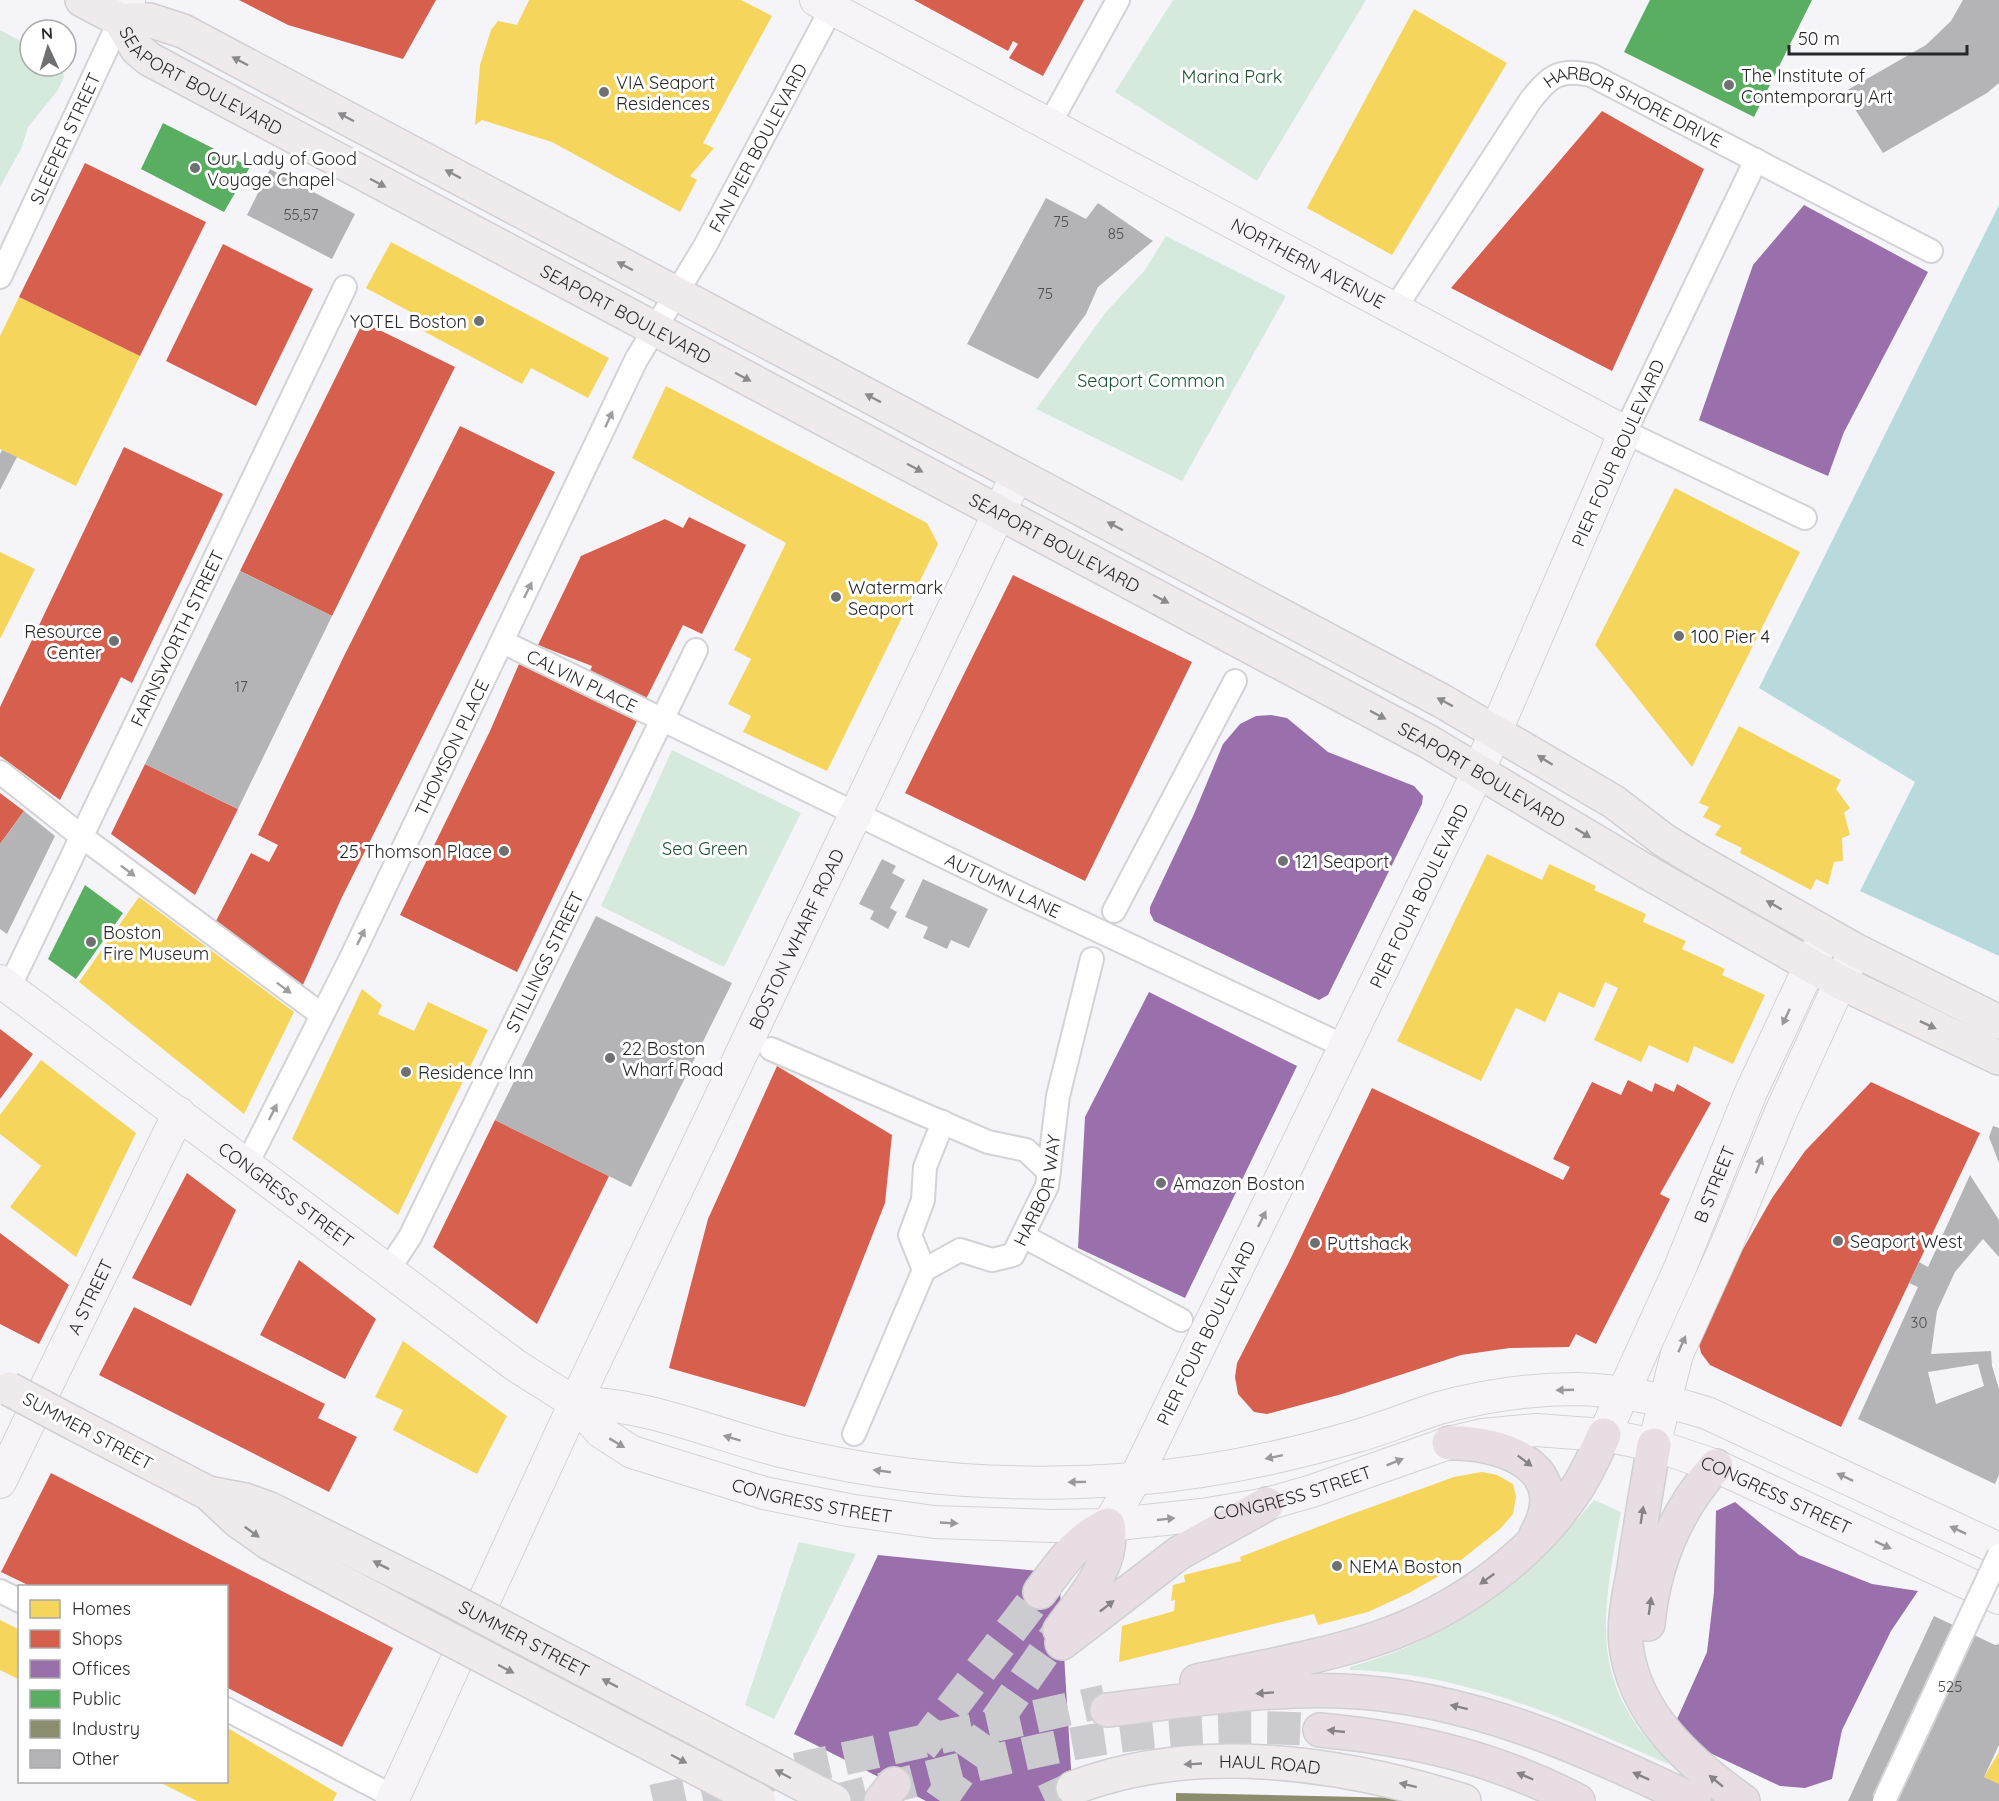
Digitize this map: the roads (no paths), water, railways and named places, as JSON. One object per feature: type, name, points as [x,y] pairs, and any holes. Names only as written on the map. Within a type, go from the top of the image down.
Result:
[{"type":"highway","points":[[1604,1434],[1576,1488],[1532,1542],[1501,1569],[1467,1593],[1390,1634],[1321,1654],[1106,1706],[1277,1692],[1341,1691],[1399,1696],[1473,1711],[1528,1728],[1595,1755],[1694,1801]]},
{"type":"highway","points":[[1449,1443],[1497,1448],[1514,1454],[1533,1467],[1541,1479],[1546,1500],[1541,1526],[1532,1542]]},
{"type":"highway","points":[[1654,1445],[1626,1618],[1626,1647],[1641,1697],[1661,1728],[1691,1758],[1743,1801]]},
{"type":"highway","points":[[1691,1758],[1666,1725],[1657,1702],[1649,1665],[1648,1626],[1656,1578],[1667,1540],[1689,1498],[1716,1466]]},
{"type":"highway","points":[[1040,1592],[1084,1538],[1108,1525],[1109,1549],[1103,1566],[1060,1637],[1179,1553],[1267,1504]]},
{"type":"highway","points":[[1320,1730],[1397,1738],[1461,1753],[1513,1771],[1578,1801]]},
{"type":"main road","name":"SEAPORT BOULEVARD","points":[[82,0],[124,10],[183,31],[1017,474],[1497,730],[1614,802],[1665,841],[1825,934],[1999,1022]]},
{"type":"main road","name":"NORTHERN AVENUE","points":[[828,3],[1049,125],[1625,432]]},
{"type":"main road","name":"SEAPORT BOULEVARD","points":[[124,10],[137,49],[149,59],[1479,770],[1638,867],[1840,982],[1999,1058]]},
{"type":"main road","name":"PIER FOUR BOULEVARD","points":[[1108,1525],[1135,1479],[1479,770],[1625,432]]},
{"type":"main road","name":"BOSTON WHARF ROAD","points":[[393,1799],[575,1403],[1017,474]]},
{"type":"main road","name":"B STREET","points":[[1604,1434],[1680,1268],[1748,1099],[1825,934]]},
{"type":"main road","name":"B STREET","points":[[1654,1445],[1663,1400],[1681,1345],[1725,1248],[1781,1112],[1855,950]]},
{"type":"main road","name":"CONGRESS STREET","points":[[5,985],[536,1380],[575,1403],[601,1432],[632,1452],[764,1493],[848,1510],[934,1522],[1019,1526],[1108,1525],[1179,1518],[1267,1504],[1449,1443],[1482,1436],[1536,1430],[1604,1434],[1654,1445],[1716,1466],[1999,1598]]},
{"type":"main road","name":"A STREET","points":[[0,1482],[179,1113]]},
{"type":"main road","name":"SUMMER STREET","points":[[4,1387],[208,1493],[238,1521],[268,1543],[759,1801]]},
{"type":"main road","name":"CONGRESS STREET","points":[[575,1403],[599,1403],[639,1409],[766,1448],[878,1471],[943,1479],[1009,1482],[1135,1479],[1228,1466],[1359,1436],[1438,1409],[1501,1395],[1575,1389],[1623,1392],[1663,1400],[1707,1413],[1999,1549]]},
{"type":"main road","points":[[1301,1494],[1297,1479],[1303,1466],[1339,1452],[1359,1436]]},
{"type":"main road","name":"SUMMER STREET","points":[[208,1493],[245,1500],[270,1509],[434,1591],[834,1801]]},
{"type":"main road","name":"HAUL ROAD","points":[[1073,1788],[1098,1779],[1150,1767],[1199,1763],[1255,1763],[1363,1775],[1464,1801]]},
{"type":"street","points":[[1049,125],[1118,0]]},
{"type":"street","name":"FAN PIER BOULEVARD","points":[[654,330],[705,246],[828,3]]},
{"type":"street","name":"SLEEPER STREET","points":[[0,277],[90,89],[124,10]]},
{"type":"street","name":"HARBOR SHORE DRIVE","points":[[1394,310],[1533,98],[1543,85],[1559,74],[1573,71],[1591,75],[1931,251]]},
{"type":"street","name":"PIER FOUR BOULEVARD","points":[[1625,432],[1756,160]]},
{"type":"street","name":"FARNSWORTH STREET","points":[[5,985],[81,836],[345,287]]},
{"type":"street","name":"THOMSON PLACE","points":[[247,1164],[503,642],[632,368],[654,330]]},
{"type":"street","name":"NORTHERN AVENUE","points":[[1625,432],[1805,518]]},
{"type":"street","name":"CALVIN PLACE","points":[[503,642],[662,718]]},
{"type":"street","name":"STILLINGS STREET","points":[[388,1270],[410,1237],[696,650]]},
{"type":"street","points":[[1114,911],[1235,681]]},
{"type":"street","name":"AUTUMN LANE","points":[[662,718],[856,814],[1346,1047]]},
{"type":"street","points":[[0,772],[81,836],[322,1015]]},
{"type":"street","name":"HARBOR WAY","points":[[924,1270],[960,1250],[992,1260],[1013,1255],[1047,1186],[1059,1096],[1092,959]]},
{"type":"street","points":[[771,1049],[988,1142],[1026,1150],[1049,1172]]},
{"type":"street","points":[[854,1434],[924,1270],[910,1235],[922,1200],[926,1167],[943,1122]]},
{"type":"street","points":[[1023,1236],[1181,1320]]},
{"type":"street","points":[[1884,1801],[1999,1555]]},
{"type":"street","points":[[0,1591],[18,1600]]},
{"type":"street","points":[[228,1710],[393,1799]]},
{"type":"water","points":[[1999,205],[1999,956],[1860,891],[1915,782],[1759,688]]},
{"type":"tunnel","points":[[921,1748],[1040,1592]]},
{"type":"tunnel","points":[[940,1801],[1059,1631]]},
{"type":"tunnel","points":[[653,1801],[1105,1701]]},
{"type":"tunnel","points":[[834,1801],[1001,1759],[1101,1739],[1210,1728],[1320,1730]]},
{"type":"tunnel","points":[[1045,1801],[1073,1788]]},
{"type":"tunnel","points":[[1054,1801],[1073,1788]]},
{"type":"place","name":"The Institute of Contemporary Art","points":[[1729,85]]},
{"type":"place","name":"VIA Seaport Residences","points":[[604,92]]},
{"type":"place","name":"Our Lady of Good Voyage Chapel","points":[[195,168]]},
{"type":"place","name":"YOTEL Boston","points":[[479,321]]},
{"type":"place","name":"Watermark Seaport","points":[[836,597]]},
{"type":"place","name":"100 Pier 4","points":[[1679,636]]},
{"type":"place","name":"Resource Center","points":[[114,641]]},
{"type":"place","name":"25 Thomson Place","points":[[504,851]]},
{"type":"place","name":"121 Seaport","points":[[1283,861]]},
{"type":"place","name":"Boston Fire Museum","points":[[91,942]]},
{"type":"place","name":"22 Boston Wharf Road","points":[[610,1058]]},
{"type":"place","name":"Residence Inn","points":[[406,1072]]},
{"type":"place","name":"Amazon Boston","points":[[1161,1183]]},
{"type":"place","name":"Seaport West","points":[[1838,1241]]},
{"type":"place","name":"Puttshack","points":[[1315,1243]]},
{"type":"place","name":"NEMA Boston","points":[[1337,1566]]},
{"type":"park label","name":"Marina Park","points":[[1232,76]]},
{"type":"park label","name":"Seaport Common","points":[[1151,380]]},
{"type":"park label","name":"Sea Green","points":[[705,848]]}]
